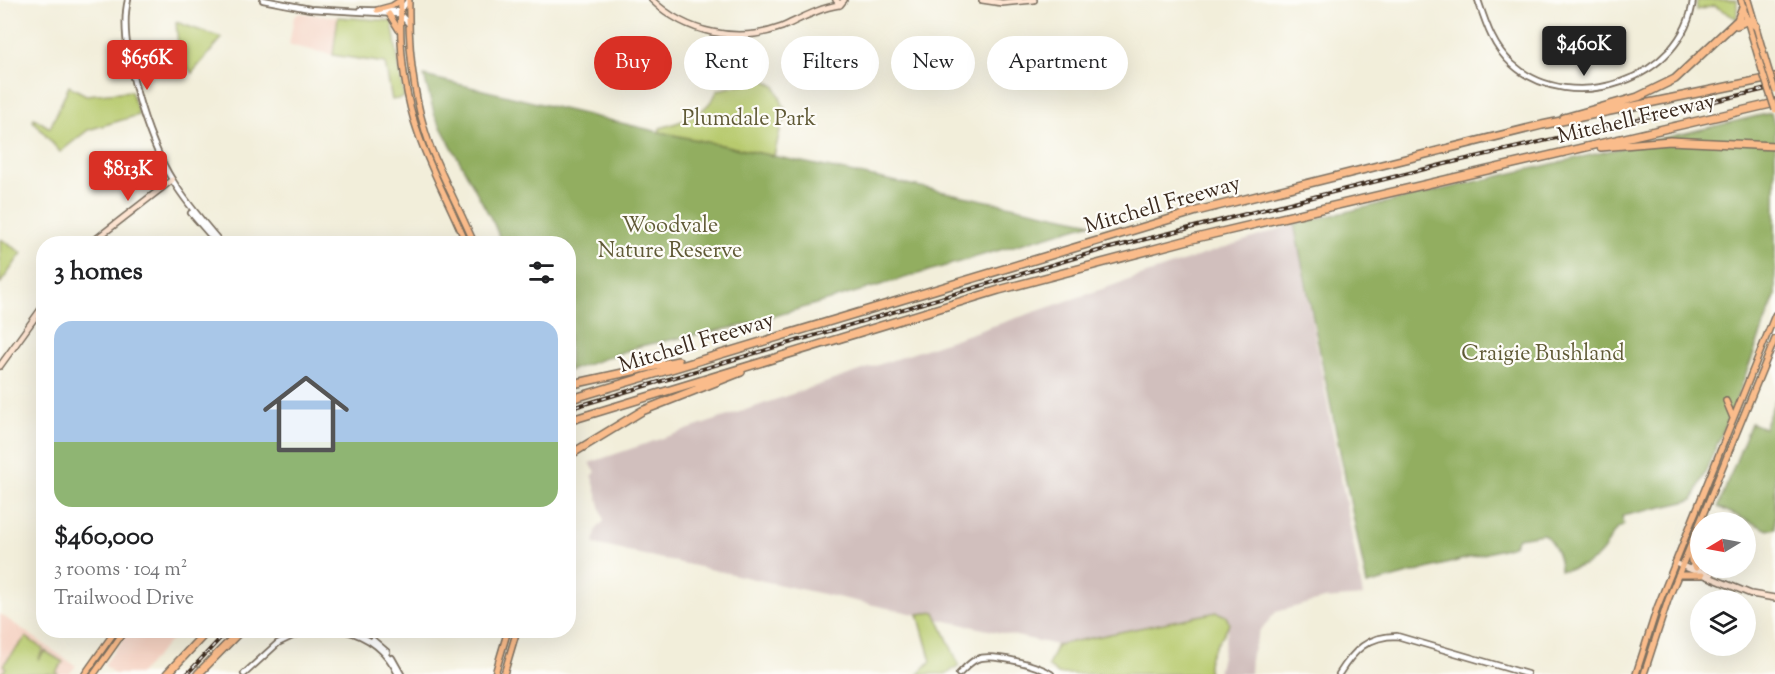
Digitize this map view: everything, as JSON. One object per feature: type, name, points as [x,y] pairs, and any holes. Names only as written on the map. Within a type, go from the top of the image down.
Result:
[{"type":"highway","points":[[1542,125],[1638,97],[1657,89],[1692,65],[1738,20],[1742,4]]},
{"type":"highway","points":[[1726,30],[1748,20],[1756,26]]},
{"type":"highway","name":"Mitchell Freeway","points":[[576,397],[1197,211],[1396,159],[1542,125],[1775,77]]},
{"type":"highway","name":"Mitchell Freeway","points":[[576,419],[999,291],[1196,238],[1775,103]]},
{"type":"highway","points":[[1578,149],[1670,141],[1756,146],[1775,144]]},
{"type":"highway","points":[[576,383],[699,359]]},
{"type":"highway","points":[[576,451],[642,411],[762,363]]},
{"type":"highway","points":[[167,674],[200,638]]},
{"type":"highway","points":[[198,674],[233,638]]},
{"type":"main road","points":[[377,10],[392,6],[401,0]]},
{"type":"main road","points":[[401,0],[400,32],[407,91],[424,148],[463,236]]},
{"type":"main road","points":[[653,0],[697,25],[736,32],[775,26],[841,1]]},
{"type":"main road","points":[[982,0],[1002,3],[1034,0]]},
{"type":"main road","points":[[1748,0],[1775,110]]},
{"type":"main road","points":[[408,1],[411,61],[417,103],[430,146],[471,236]]},
{"type":"main road","points":[[1742,4],[1765,69],[1775,90]]},
{"type":"main road","points":[[389,14],[400,32]]},
{"type":"main road","points":[[407,91],[405,64],[411,61]]},
{"type":"main road","points":[[102,236],[171,182]]},
{"type":"main road","points":[[0,360],[36,311]]},
{"type":"main road","points":[[1636,674],[1645,642],[1675,562],[1775,315]]},
{"type":"main road","points":[[0,366],[36,316]]},
{"type":"main road","points":[[1644,674],[1656,634],[1689,546],[1775,339]]},
{"type":"main road","points":[[1726,401],[1733,420]]},
{"type":"main road","points":[[1689,546],[1690,554]]},
{"type":"main road","points":[[1675,562],[1690,566]]},
{"type":"main road","points":[[1682,564],[1690,568]]},
{"type":"main road","points":[[1678,575],[1690,575]]},
{"type":"main road","points":[[1710,578],[1751,594],[1775,597]]},
{"type":"main road","points":[[1721,578],[1775,597]]},
{"type":"main road","points":[[85,674],[110,638]]},
{"type":"main road","points":[[94,674],[119,638]]},
{"type":"main road","points":[[495,674],[506,638]]},
{"type":"main road","points":[[504,674],[515,638]]},
{"type":"street","points":[[126,0],[122,28],[126,58],[148,134],[171,182],[213,236]]},
{"type":"street","points":[[263,0],[310,9],[389,14],[400,12],[408,1]]},
{"type":"street","points":[[274,0],[321,8],[400,12],[408,22]]},
{"type":"street","points":[[1478,0],[1494,42],[1512,64],[1540,81],[1577,88],[1608,85],[1640,74],[1657,65],[1683,34],[1693,0]]},
{"type":"street","points":[[1340,674],[1357,648],[1379,637],[1397,636],[1527,674]]},
{"type":"street","points":[[242,674],[273,643],[282,638]]},
{"type":"street","points":[[242,674],[278,643],[288,638]]},
{"type":"street","points":[[362,638],[372,642],[389,658],[400,674]]},
{"type":"street","points":[[369,638],[380,644],[400,674]]},
{"type":"street","points":[[959,674],[970,663],[986,657],[1040,668],[1051,674]]},
{"type":"shaded area","points":[[299,13],[338,17],[333,55],[289,45],[294,17]]},
{"type":"shaded area","points":[[1294,224],[1363,596],[1324,599],[1276,612],[1259,632],[1251,657],[1250,674],[1218,674],[1229,623],[1217,612],[1057,645],[594,544],[596,530],[604,521],[592,476],[596,472],[589,463]]},
{"type":"shaded area","points":[[0,614],[76,666],[69,674],[0,674]]},
{"type":"shaded area","points":[[123,638],[173,638],[140,674],[114,674],[104,665]]},
{"type":"green space","points":[[1697,0],[1737,0],[1737,19],[1715,6],[1696,10]]},
{"type":"green space","points":[[338,17],[392,21],[404,98],[392,100],[385,63],[333,55]]},
{"type":"green space","points":[[176,22],[222,38],[192,73],[179,56]]},
{"type":"green space","name":"Woodvale Nature Reserve","points":[[424,76],[659,132],[1092,223],[741,326],[640,346],[576,369],[576,236],[499,236],[435,116]]},
{"type":"green space","name":"Plumdale Park","points":[[769,83],[775,86],[789,119],[782,122],[774,156],[659,132],[660,128],[694,116],[713,99],[718,90],[769,90]]},
{"type":"green space","points":[[69,86],[86,95],[131,91],[139,115],[88,130],[60,152],[33,121],[34,118],[50,128]]},
{"type":"green space","name":"Craigie Bushland","points":[[1771,113],[1775,128],[1775,296],[1735,403],[1693,500],[1622,516],[1624,525],[1615,531],[1604,550],[1592,561],[1576,568],[1560,570],[1556,550],[1543,534],[1518,538],[1513,546],[1367,585],[1294,224]]},
{"type":"green space","points":[[0,240],[22,253],[0,284]]},
{"type":"green space","points":[[1775,400],[1775,528],[1768,530],[1756,524],[1756,512],[1729,512],[1718,507],[1751,423],[1764,428]]},
{"type":"green space","points":[[935,612],[959,665],[947,674],[918,674],[931,661],[918,614]]},
{"type":"green space","points":[[1217,612],[1226,616],[1229,623],[1211,654],[1209,674],[1058,674],[1048,666],[1057,645]]},
{"type":"green space","points":[[26,637],[43,649],[38,660],[45,651],[63,662],[56,672],[58,674],[2,673],[6,668],[3,665]]},
{"type":"railway","points":[[576,407],[1098,251],[1445,164],[1775,87]]},
{"type":"railway","points":[[187,674],[221,638]]}]
